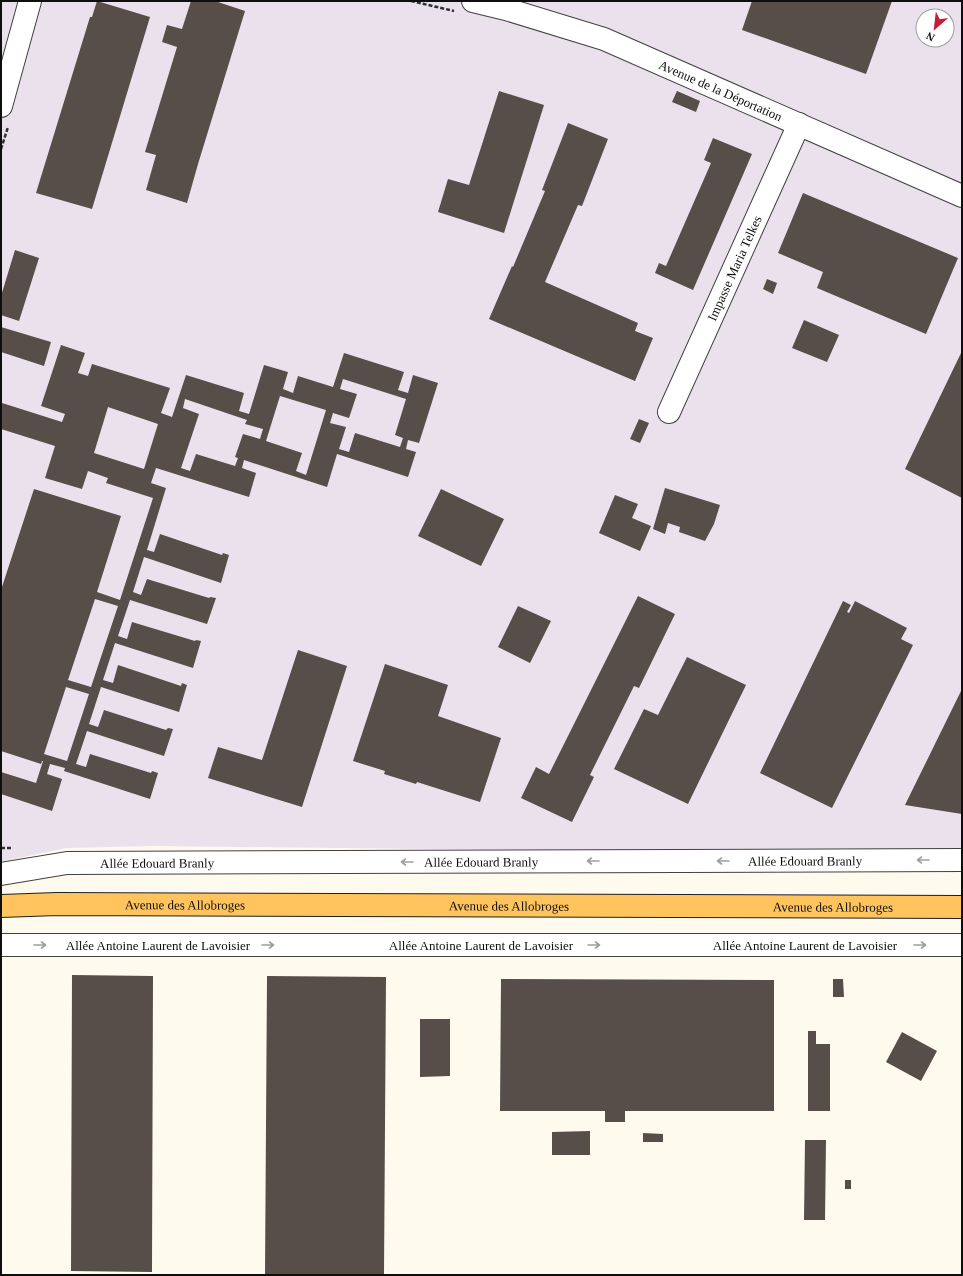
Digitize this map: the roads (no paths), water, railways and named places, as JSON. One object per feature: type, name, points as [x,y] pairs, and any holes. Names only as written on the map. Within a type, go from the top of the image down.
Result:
[{"type":"main road","name":"Avenue des Allobroges","points":[[1,897],[56,904]]},
{"type":"main road","name":"Avenue des Allobroges","points":[[1,906],[56,904],[962,907]]},
{"type":"street","points":[[1,106],[30,1]]},
{"type":"street","name":"Avenue de la Déportation","points":[[473,1],[506,8],[604,39],[962,196]]},
{"type":"street","name":"Impasse Maria Telkes","points":[[669,412],[799,124]]},
{"type":"street","name":"Allée Edouard Branly","points":[[1,874],[67,863],[962,860]]},
{"type":"street","name":"Allée Antoine Laurent de Lavoisier","points":[[1,945],[962,945]]}]
